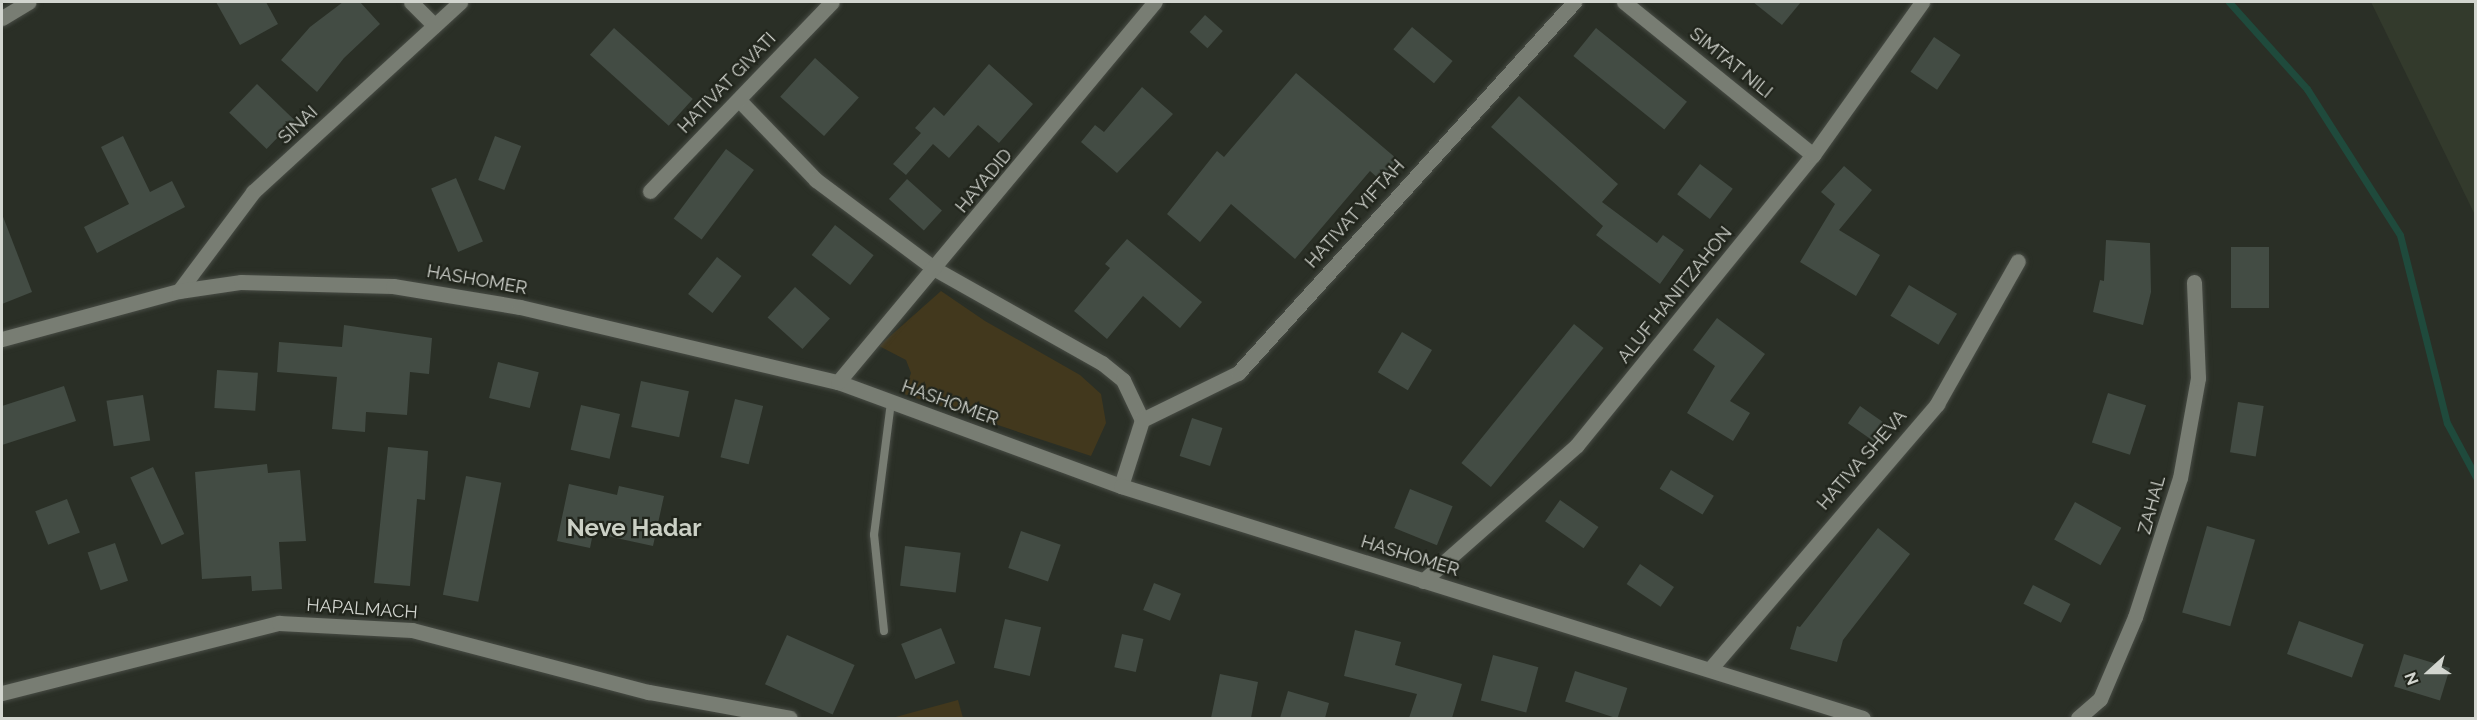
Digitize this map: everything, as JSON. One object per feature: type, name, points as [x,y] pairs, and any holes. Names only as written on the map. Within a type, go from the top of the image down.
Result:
[{"type":"street","points":[[2,18],[29,2]]},
{"type":"street","points":[[411,2],[434,25]]},
{"type":"street","name":"SINAI","points":[[179,291],[253,192],[460,2]]},
{"type":"street","name":"HATIVAT GIVATI","points":[[650,191],[832,2]]},
{"type":"street","name":"HAYADID","points":[[838,382],[935,269],[1155,2]]},
{"type":"street","name":"HATIVAT YIFTAH","points":[[1142,420],[1238,373],[1574,2]]},
{"type":"street","name":"SIMTAT NILI","points":[[1624,2],[1813,155]]},
{"type":"street","name":"ALUF HANITZAHON","points":[[1423,581],[1577,446],[1813,155],[1922,2]]},
{"type":"street","points":[[740,100],[816,180],[935,269],[1102,363],[1123,380],[1142,420],[1121,486]]},
{"type":"street","name":"HATIVA SHEVA","points":[[1712,668],[1937,404],[2018,261]]},
{"type":"street","name":"HASHOMER","points":[[2,339],[179,291],[241,282],[393,286],[459,295],[838,382],[1121,486],[1423,581],[1712,668],[1863,718]]},
{"type":"street","name":"ZAHAL","points":[[2079,718],[2100,699],[2135,617],[2180,478],[2198,378],[2194,282]]},
{"type":"street","name":"HAPALMACH","points":[[2,693],[279,623],[412,630],[649,692],[790,718]]},
{"type":"lane","points":[[884,632],[874,535],[891,402]]},
{"type":"shaded area","points":[[2371,2],[2475,2],[2475,215]]},
{"type":"shaded area","points":[[941,291],[985,321],[1080,375],[1101,394],[1106,423],[1091,456],[904,394],[911,373],[906,360],[879,346]]},
{"type":"shaded area","points":[[958,700],[963,718],[892,718]]},
{"type":"building","points":[[216,2],[266,2],[278,24],[240,45]]},
{"type":"building","points":[[343,2],[360,2],[380,24],[344,58],[317,92],[281,60],[310,27]]},
{"type":"building","points":[[1753,2],[1801,2],[1782,25]]},
{"type":"building","points":[[1205,15],[1223,31],[1207,48],[1190,32]]},
{"type":"building","points":[[1412,27],[1453,61],[1434,83],[1393,49]]},
{"type":"building","points":[[614,28],[693,99],[669,126],[590,55]]},
{"type":"building","points":[[1596,28],[1687,102],[1664,130],[1573,56]]},
{"type":"building","points":[[1934,37],[1961,55],[1937,90],[1911,72]]},
{"type":"building","points":[[815,58],[859,97],[824,136],[780,97]]},
{"type":"building","points":[[989,64],[1033,104],[999,143],[978,125],[949,158],[933,144],[906,175],[893,164],[921,133],[915,128],[934,107],[944,116]]},
{"type":"building","points":[[1296,73],[1397,159],[1380,180],[1370,171],[1295,259],[1231,204],[1200,242],[1167,214],[1217,151],[1224,157]]},
{"type":"building","points":[[257,84],[294,120],[267,149],[229,113]]},
{"type":"building","points":[[1142,87],[1173,114],[1117,173],[1081,142],[1095,125],[1104,132]]},
{"type":"building","points":[[1519,96],[1618,184],[1602,202],[1657,243],[1663,235],[1684,250],[1660,284],[1596,235],[1603,226],[1491,127]]},
{"type":"building","points":[[123,136],[150,192],[172,181],[185,207],[97,253],[84,227],[129,204],[101,147]]},
{"type":"building","points":[[495,136],[521,146],[504,190],[478,180]]},
{"type":"building","points":[[726,149],[754,170],[702,240],[674,218]]},
{"type":"building","points":[[1700,164],[1733,189],[1710,219],[1677,194]]},
{"type":"building","points":[[1844,166],[1872,190],[1839,230],[1880,255],[1856,296],[1800,262],[1835,204],[1821,192]]},
{"type":"building","points":[[456,178],[483,242],[458,252],[431,189]]},
{"type":"building","points":[[907,179],[942,210],[924,231],[889,199]]},
{"type":"building","points":[[2,214],[32,292],[2,304]]},
{"type":"building","points":[[835,225],[874,255],[850,285],[812,255]]},
{"type":"building","points":[[1127,239],[1202,302],[1180,328],[1143,296],[1107,339],[1074,311],[1110,268],[1105,264]]},
{"type":"building","points":[[2106,240],[2150,243],[2151,292],[2143,325],[2093,312],[2100,280],[2104,281]]},
{"type":"building","points":[[2231,247],[2269,247],[2269,308],[2231,308]]},
{"type":"building","points":[[717,257],[741,276],[712,313],[688,294]]},
{"type":"building","points":[[1909,285],[1957,314],[1938,345],[1890,316]]},
{"type":"building","points":[[795,287],[830,318],[802,349],[768,317]]},
{"type":"building","points":[[1717,318],[1765,354],[1730,401],[1750,413],[1733,441],[1687,413],[1715,366],[1693,350]]},
{"type":"building","points":[[1574,324],[1604,348],[1491,487],[1461,463]]},
{"type":"building","points":[[344,325],[432,338],[429,374],[410,372],[407,415],[366,412],[365,432],[332,429],[337,377],[277,372],[279,342],[342,347]]},
{"type":"building","points":[[1402,332],[1432,350],[1408,390],[1378,372]]},
{"type":"building","points":[[498,362],[539,372],[530,408],[489,398]]},
{"type":"building","points":[[217,370],[258,373],[255,411],[214,408]]},
{"type":"building","points":[[641,381],[689,391],[679,437],[631,427]]},
{"type":"building","points":[[64,386],[76,421],[2,445],[2,406]]},
{"type":"building","points":[[2108,393],[2146,405],[2130,455],[2092,442]]},
{"type":"building","points":[[143,395],[150,440],[114,446],[106,401]]},
{"type":"building","points":[[735,399],[763,406],[749,464],[720,457]]},
{"type":"building","points":[[2238,402],[2264,406],[2256,456],[2230,452]]},
{"type":"building","points":[[581,405],[620,414],[610,459],[571,450]]},
{"type":"building","points":[[1860,406],[1891,428],[1879,445],[1848,423]]},
{"type":"building","points":[[1192,418],[1222,428],[1210,466],[1180,456]]},
{"type":"building","points":[[388,447],[428,451],[425,500],[417,499],[410,586],[374,583]]},
{"type":"building","points":[[267,464],[268,473],[300,470],[306,541],[279,542],[282,589],[252,591],[251,576],[202,579],[195,472]]},
{"type":"building","points":[[153,467],[184,534],[162,545],[130,478]]},
{"type":"building","points":[[1671,470],[1714,496],[1703,515],[1660,489]]},
{"type":"building","points":[[466,476],[501,483],[478,602],[443,595]]},
{"type":"building","points":[[569,484],[617,495],[619,486],[664,496],[653,546],[593,533],[590,548],[557,541]]},
{"type":"building","points":[[1410,489],[1453,506],[1437,545],[1394,528]]},
{"type":"building","points":[[67,499],[80,533],[48,545],[35,511]]},
{"type":"building","points":[[1560,500],[1599,527],[1584,548],[1545,521]]},
{"type":"building","points":[[2075,502],[2121,528],[2101,565],[2054,540]]},
{"type":"building","points":[[2207,526],[2255,540],[2230,626],[2182,613]]},
{"type":"building","points":[[1878,528],[1910,554],[1843,640],[1837,662],[1790,649],[1797,626],[1800,627]]},
{"type":"building","points":[[1021,531],[1061,545],[1048,582],[1008,568]]},
{"type":"building","points":[[115,543],[128,581],[101,590],[88,552]]},
{"type":"building","points":[[905,546],[961,553],[956,593],[900,586]]},
{"type":"building","points":[[1640,564],[1674,587],[1661,607],[1627,584]]},
{"type":"building","points":[[1154,583],[1181,594],[1170,621],[1143,610]]},
{"type":"building","points":[[2033,585],[2070,604],[2061,623],[2023,604]]},
{"type":"building","points":[[1005,619],[1041,627],[1030,676],[994,668]]},
{"type":"building","points":[[2299,621],[2364,645],[2352,677],[2287,654]]},
{"type":"building","points":[[941,628],[955,663],[915,679],[901,644]]},
{"type":"building","points":[[1355,630],[1401,642],[1395,665],[1462,684],[1452,718],[1409,718],[1417,694],[1344,676]]},
{"type":"building","points":[[1122,634],[1143,639],[1136,672],[1114,667]]},
{"type":"building","points":[[787,635],[855,665],[833,714],[765,684]]},
{"type":"building","points":[[2404,654],[2450,668],[2440,701],[2394,687]]},
{"type":"building","points":[[1493,655],[1538,667],[1526,713],[1481,700]]},
{"type":"building","points":[[1575,671],[1627,688],[1618,718],[1565,701]]},
{"type":"building","points":[[1220,674],[1258,682],[1251,718],[1211,718]]},
{"type":"building","points":[[1288,691],[1329,703],[1325,718],[1280,718]]},
{"type":"waterway","points":[[2229,2],[2307,89],[2400,235],[2447,423],[2476,477]]},
{"type":"district","name":"Neve Hadar","points":[[634,528]]}]
